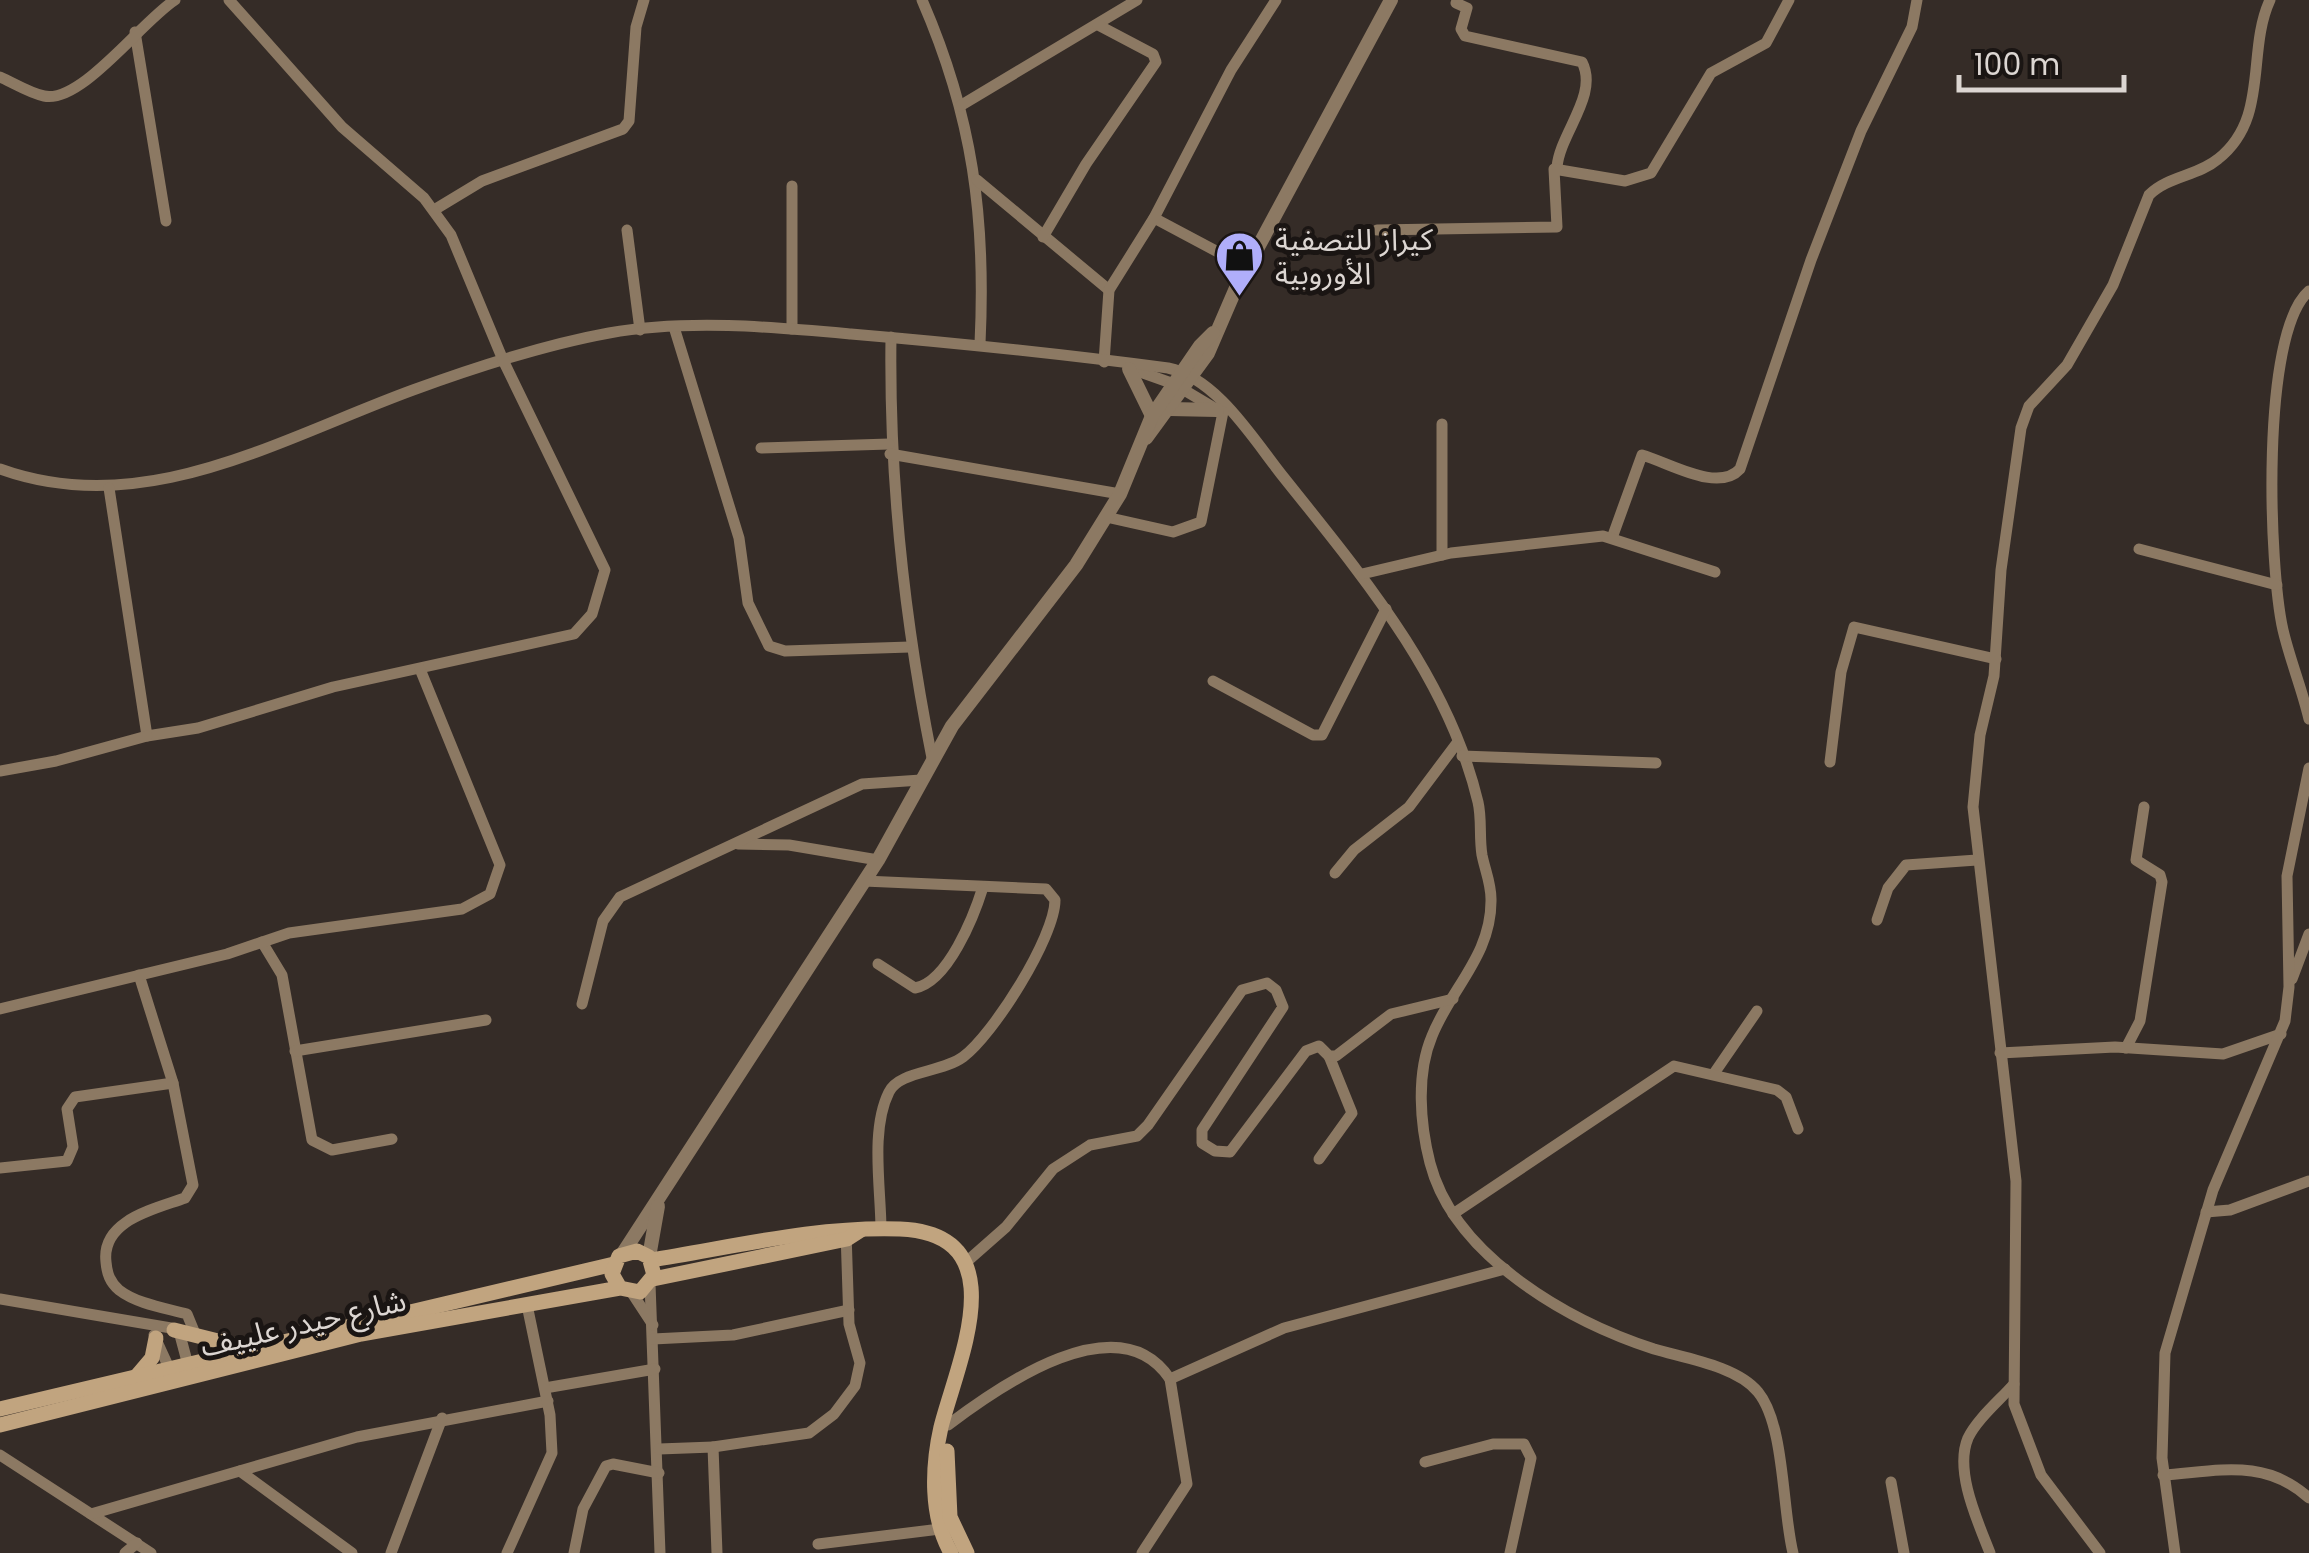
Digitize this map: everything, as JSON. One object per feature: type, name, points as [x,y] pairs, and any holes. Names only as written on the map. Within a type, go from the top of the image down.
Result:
[{"type":"main road","points":[[851,1232],[626,1290],[614,1280],[619,1258],[636,1251],[650,1259],[851,1232],[902,1229],[934,1238],[964,1264],[973,1296],[972,1319],[935,1474],[940,1529],[951,1553]]},
{"type":"main road","name":"شارع حيدر علييف","points":[[0,1410],[619,1258]]},
{"type":"main road","points":[[650,1259],[652,1281]]},
{"type":"main road","name":"شارع حيدر علييف","points":[[0,1424],[361,1334],[626,1290]]},
{"type":"main road","points":[[174,1330],[250,1349]]},
{"type":"main road","points":[[134,1379],[152,1358],[156,1338]]},
{"type":"main road","points":[[946,1420],[947,1496],[952,1525],[967,1553]]},
{"type":"street","points":[[0,77],[44,96],[69,93],[88,82],[135,32],[175,0]]},
{"type":"street","points":[[0,771],[198,728],[333,686],[574,634],[592,614],[604,584],[604,570],[587,527],[503,360],[459,251],[434,210],[342,127],[229,0]]},
{"type":"street","points":[[434,210],[482,181],[623,129],[628,120],[636,27],[644,0]]},
{"type":"street","points":[[922,0],[960,106],[977,180],[983,288],[980,344]]},
{"type":"street","points":[[960,106],[1137,0]]},
{"type":"street","points":[[1104,362],[1104,314],[1110,290],[1154,218],[1230,70],[1276,0]]},
{"type":"street","points":[[1145,439],[1170,409],[1213,334],[1391,0]]},
{"type":"street","points":[[1558,167],[1625,180],[1651,173],[1711,73],[1766,43],[1790,0]]},
{"type":"street","points":[[1612,538],[1642,456],[1717,480],[1733,477],[1740,468],[1812,260],[1868,114],[1912,27],[1916,0]]},
{"type":"street","points":[[2100,1553],[2041,1475],[2014,1404],[2016,1181],[1977,860],[1974,779],[1996,659],[2001,570],[2014,507],[2019,437],[2029,406],[2067,365],[2089,328],[2113,285],[2149,195],[2221,158],[2247,121],[2255,102],[2259,25],[2270,0]]},
{"type":"street","points":[[1377,230],[1558,225],[1552,172],[1558,167],[1559,149],[1588,84],[1582,62],[1465,36],[1461,30],[1467,8],[1456,3]]},
{"type":"street","points":[[1043,237],[1086,164],[1156,62],[1153,54],[1098,26]]},
{"type":"street","points":[[135,32],[166,221]]},
{"type":"street","points":[[977,180],[1110,290]]},
{"type":"street","points":[[792,186],[792,329]]},
{"type":"street","points":[[1154,218],[1248,268]]},
{"type":"street","points":[[627,230],[640,330]]},
{"type":"street","points":[[2309,291],[2288,319],[2276,406],[2272,476],[2283,631],[2309,720]]},
{"type":"street","points":[[674,327],[740,538],[748,604],[769,646],[785,651],[910,647]]},
{"type":"street","points":[[0,468],[46,482],[109,488],[197,472],[503,360],[640,330],[674,327],[792,329],[980,344],[1126,366],[1183,381],[1224,413],[1362,574],[1386,609],[1460,749],[1480,808],[1491,901],[1483,946],[1431,1038],[1422,1101],[1432,1169],[1452,1214],[1469,1239],[1506,1269],[1601,1328],[1726,1373],[1756,1388],[1772,1420],[1793,1553]]},
{"type":"street","points":[[890,337],[890,449],[910,647],[932,758]]},
{"type":"street","points":[[1126,366],[1152,416]]},
{"type":"street","points":[[619,1258],[660,1201],[878,860],[932,758],[1106,518],[1145,439],[1152,416],[1183,381]]},
{"type":"street","points":[[1170,409],[1224,413]]},
{"type":"street","points":[[1106,518],[1174,532],[1201,522],[1224,413]]},
{"type":"street","points":[[1442,424],[1442,555]]},
{"type":"street","points":[[761,448],[890,449],[1120,494]]},
{"type":"street","points":[[109,488],[148,736]]},
{"type":"street","points":[[1362,574],[1442,555],[1612,538],[1715,572]]},
{"type":"street","points":[[2139,549],[2277,585]]},
{"type":"street","points":[[1213,681],[1313,735],[1322,735],[1386,609]]},
{"type":"street","points":[[1830,762],[1841,672],[1854,627],[1996,659]]},
{"type":"street","points":[[0,1009],[289,934],[462,909],[480,901],[496,884],[500,865],[420,670]]},
{"type":"street","points":[[1460,749],[1656,763]]},
{"type":"street","points":[[1335,873],[1354,850],[1409,808],[1460,749]]},
{"type":"street","points":[[2175,1553],[2163,1474],[2165,1353],[2206,1212],[2281,1034],[2289,987],[2288,876],[2309,768]]},
{"type":"street","points":[[582,1004],[609,907],[630,891],[862,784],[921,780]]},
{"type":"street","points":[[2126,1048],[2140,1021],[2162,882],[2160,875],[2136,860],[2144,807]]},
{"type":"street","points":[[735,844],[789,845],[878,860]]},
{"type":"street","points":[[1876,920],[1888,888],[1906,865],[1977,860]]},
{"type":"street","points":[[864,881],[1046,888],[1052,892],[1055,910],[1006,1004],[975,1046],[950,1065],[904,1077],[890,1088],[880,1135],[882,1230]]},
{"type":"street","points":[[878,964],[915,988],[924,986],[962,941],[982,887]]},
{"type":"street","points":[[2289,987],[2309,934]]},
{"type":"street","points":[[262,942],[282,975],[316,1145],[332,1150],[392,1139]]},
{"type":"street","points":[[139,975],[173,1082],[193,1185],[184,1198],[151,1208],[111,1236],[106,1267],[109,1279],[121,1292],[186,1314],[196,1336]]},
{"type":"street","points":[[964,1264],[1006,1227],[1062,1162],[1103,1140],[1137,1136],[1242,990],[1267,984],[1276,990],[1283,1007],[1200,1136],[1207,1148],[1220,1153],[1236,1148],[1306,1051],[1319,1046],[1329,1056],[1352,1113],[1318,1160]]},
{"type":"street","points":[[1329,1056],[1343,1052],[1392,1014],[1454,1000]]},
{"type":"street","points":[[1715,1072],[1757,1011]]},
{"type":"street","points":[[296,1050],[486,1020]]},
{"type":"street","points":[[2000,1053],[2126,1048],[2223,1054],[2281,1034]]},
{"type":"street","points":[[1452,1214],[1664,1068],[1715,1072],[1783,1094],[1798,1129]]},
{"type":"street","points":[[0,1168],[67,1161],[73,1147],[66,1109],[75,1097],[173,1082]]},
{"type":"street","points":[[2206,1212],[2230,1210],[2309,1181]]},
{"type":"street","points":[[650,1259],[660,1201]]},
{"type":"street","points":[[659,1449],[713,1448],[800,1436],[834,1414],[860,1372],[849,1310],[851,1232]]},
{"type":"street","points":[[1170,1379],[1284,1328],[1506,1269]]},
{"type":"street","points":[[652,1281],[660,1553]]},
{"type":"street","points":[[626,1290],[653,1332]]},
{"type":"street","points":[[0,1299],[174,1330],[182,1339],[188,1365]]},
{"type":"street","points":[[506,1553],[550,1464],[553,1438],[527,1305]]},
{"type":"street","points":[[653,1332],[732,1335],[849,1310]]},
{"type":"street","points":[[145,1324],[170,1370]]},
{"type":"street","points":[[946,1420],[995,1390],[1104,1345],[1122,1345],[1145,1353],[1170,1379],[1187,1484],[1142,1553]]},
{"type":"street","points":[[91,1514],[240,1470],[442,1418],[655,1369]]},
{"type":"street","points":[[1990,1553],[1971,1502],[1965,1450],[1970,1435],[2014,1384]]},
{"type":"street","points":[[391,1553],[442,1418]]},
{"type":"street","points":[[1425,1462],[1493,1444],[1524,1444],[1531,1458],[1510,1553]]},
{"type":"street","points":[[713,1448],[717,1553]]},
{"type":"street","points":[[0,1455],[152,1553]]},
{"type":"street","points":[[574,1553],[583,1509],[606,1466],[660,1473]]},
{"type":"street","points":[[240,1470],[352,1553]]},
{"type":"street","points":[[2163,1474],[2266,1472],[2290,1481],[2309,1498]]},
{"type":"street","points":[[1891,1482],[1904,1553]]},
{"type":"street","points":[[818,1544],[940,1529]]},
{"type":"street","points":[[124,1553],[137,1543]]},
{"type":"place","name":"كيراز للتصفية الأوروبية","points":[[1240,298]]}]
